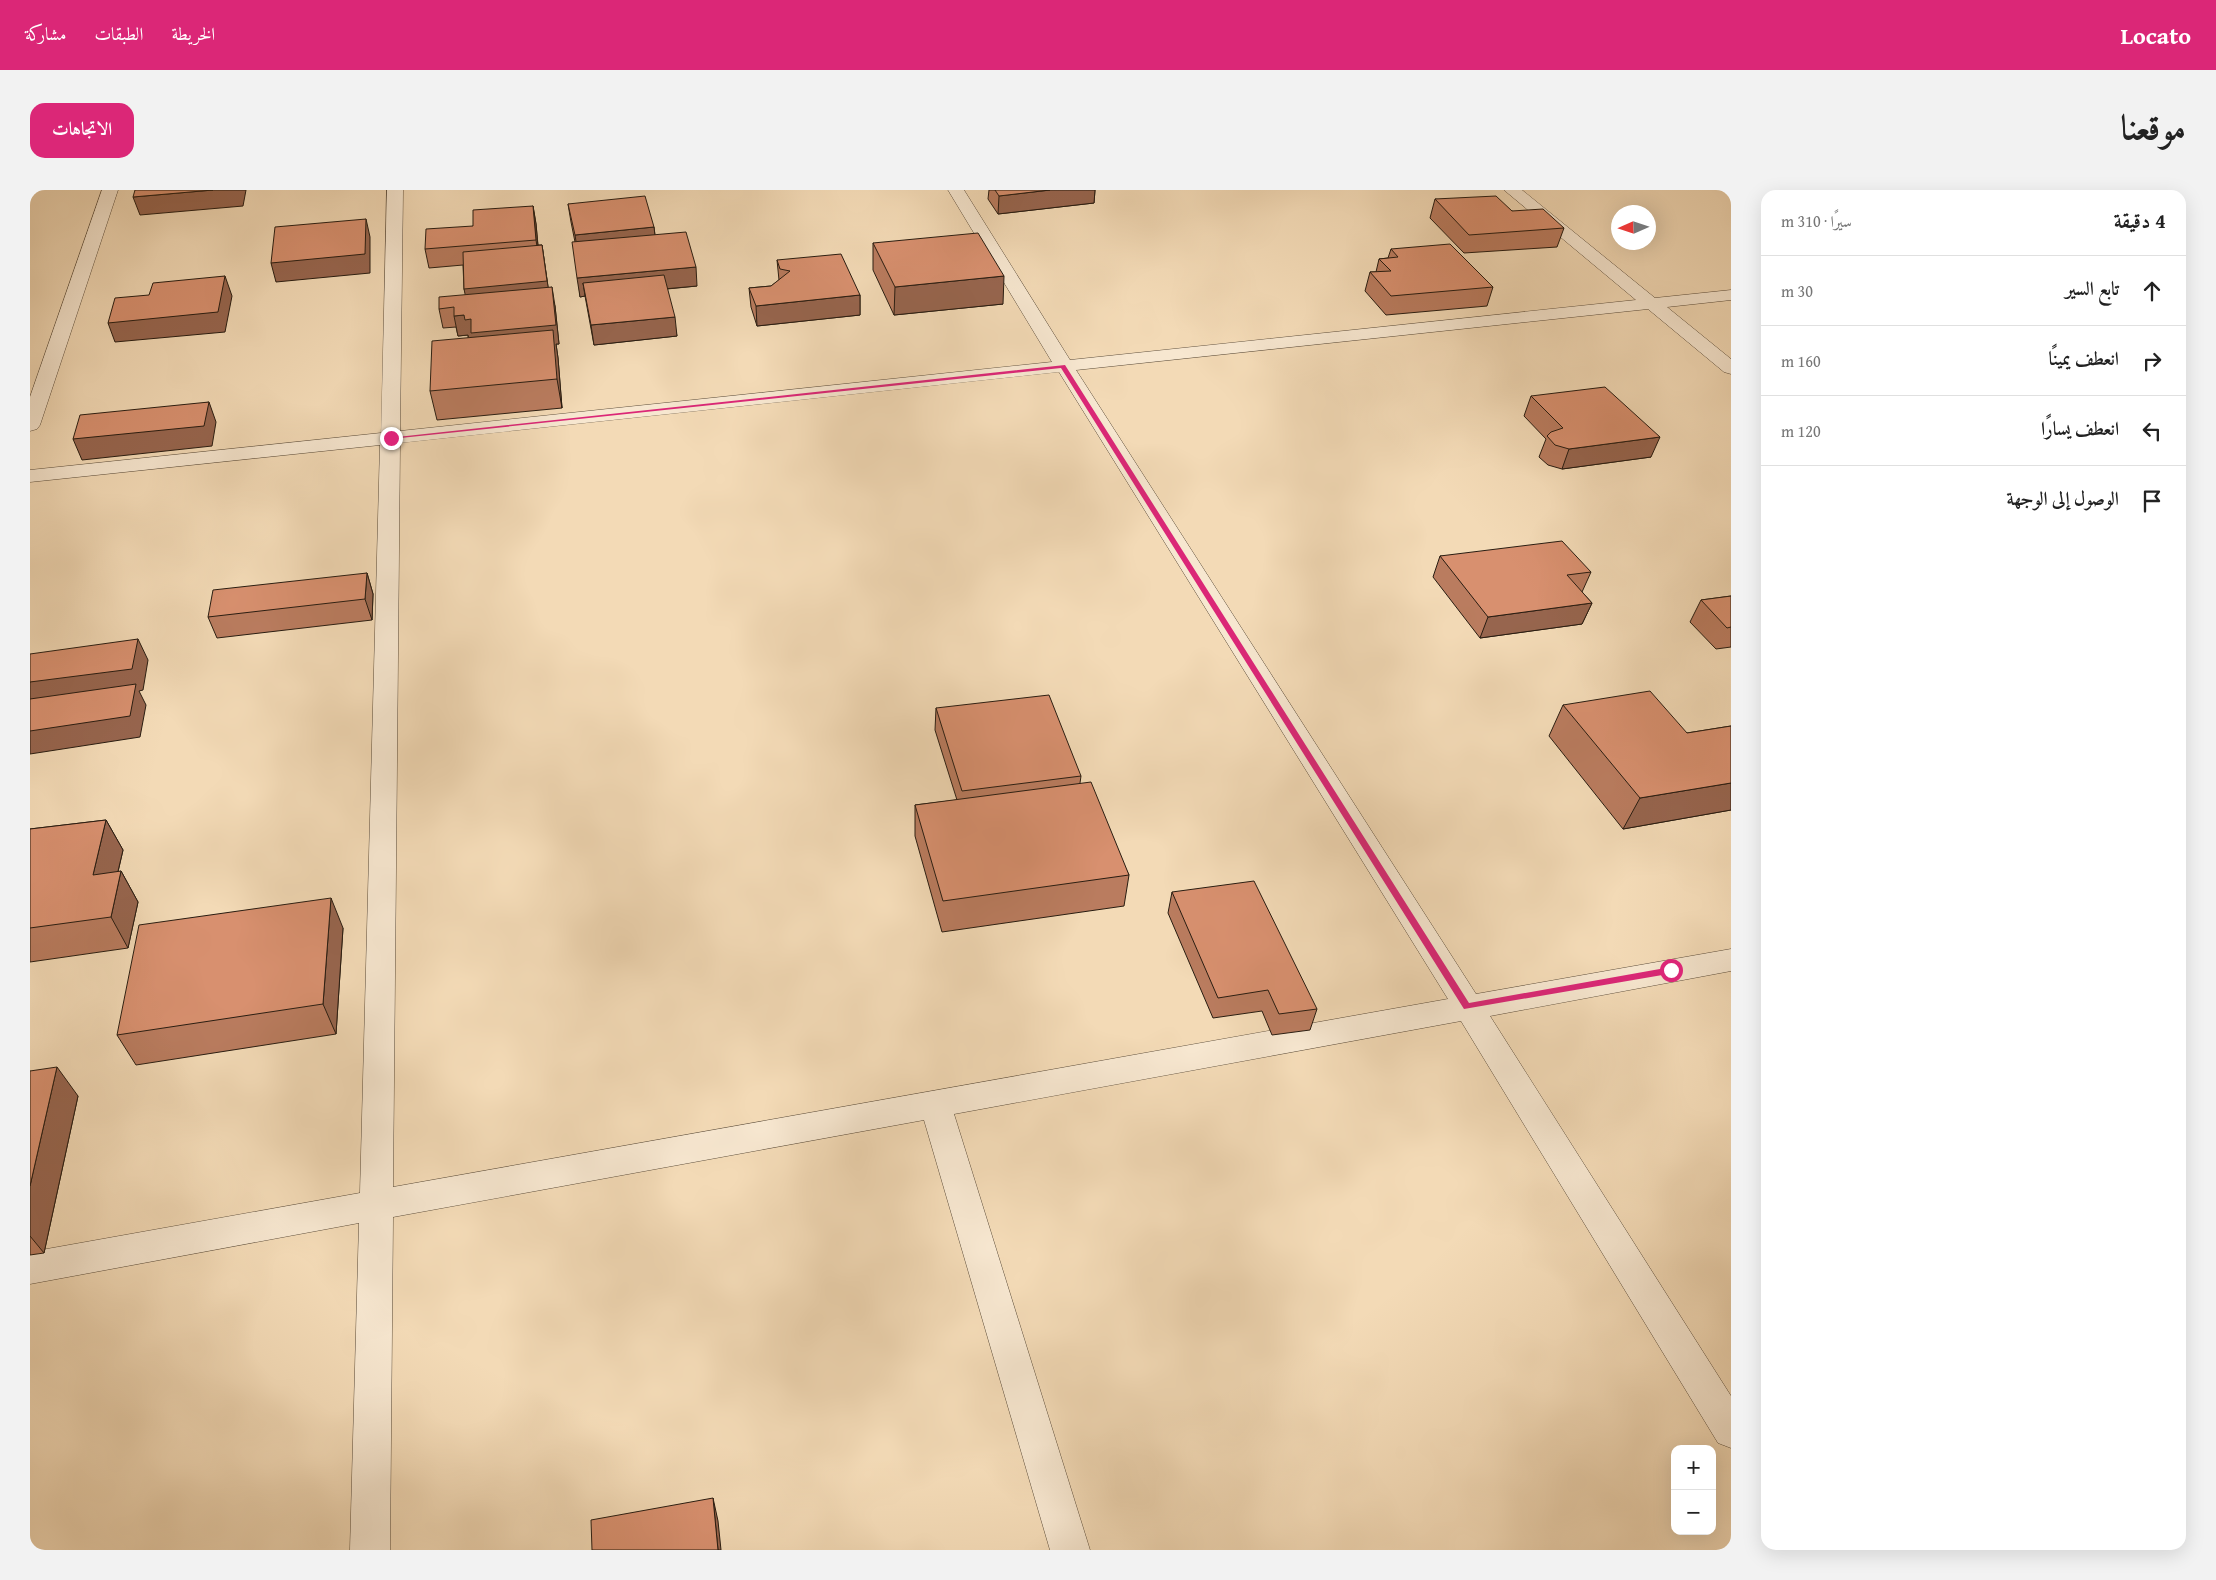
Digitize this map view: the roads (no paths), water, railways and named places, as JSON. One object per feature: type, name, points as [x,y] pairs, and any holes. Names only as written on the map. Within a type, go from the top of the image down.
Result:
[{"type":"street","points":[[30,425],[110,190]]},
{"type":"street","points":[[370,1550],[395,190]]},
{"type":"street","points":[[956,190],[1063,366],[1731,1430]]},
{"type":"street","points":[[1512,190],[1731,368]]},
{"type":"street","points":[[30,476],[1731,295]]},
{"type":"street","points":[[30,1268],[1731,960]]},
{"type":"street","points":[[935,1104],[1070,1550]]}]
